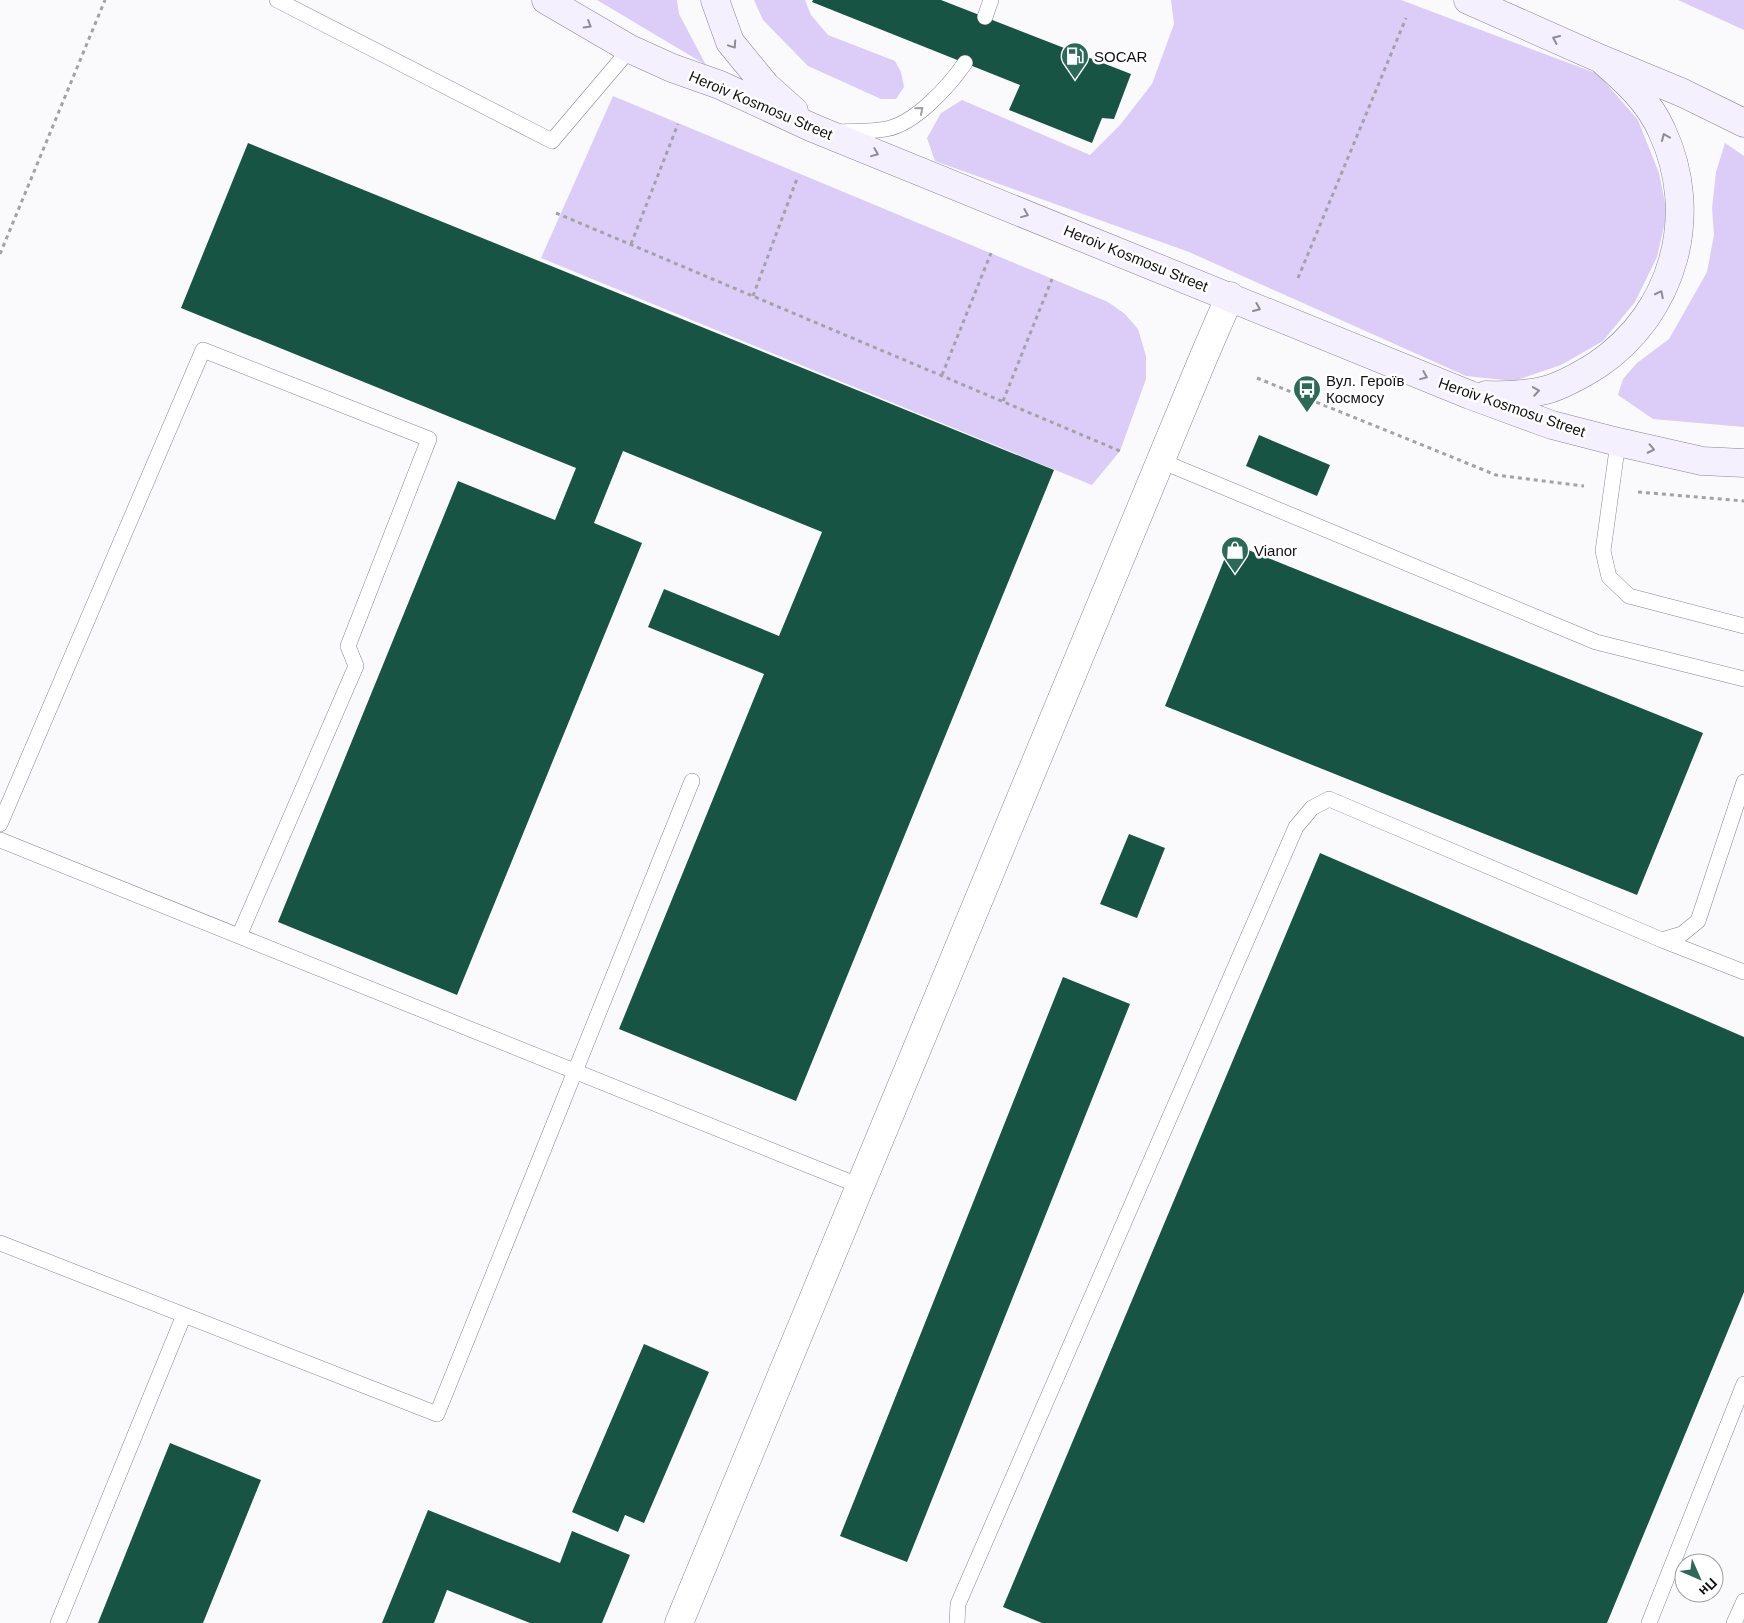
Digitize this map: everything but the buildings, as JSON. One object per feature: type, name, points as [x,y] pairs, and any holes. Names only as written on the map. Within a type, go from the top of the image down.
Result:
[{"type":"main road","name":"Heroiv Kosmosu Street","points":[[546,0],[630,49],[672,68],[720,85],[819,130],[1470,395],[1552,425],[1618,442],[1702,461],[1744,463]]},
{"type":"main road","points":[[715,0],[730,42],[766,86],[819,130]]},
{"type":"main road","points":[[1468,0],[1683,93],[1744,123]]},
{"type":"main road","points":[[1470,395],[1508,396],[1546,390],[1581,376],[1613,354],[1640,328],[1660,296],[1671,269],[1680,223],[1679,185],[1670,148],[1653,114],[1636,91],[1601,59]]},
{"type":"street","points":[[679,1623],[1230,296]]},
{"type":"lane","points":[[277,0],[552,141],[630,49]]},
{"type":"lane","points":[[986,17],[991,0]]},
{"type":"lane","points":[[819,130],[887,129],[911,118],[941,93],[965,63]]},
{"type":"lane","points":[[0,824],[203,350],[429,439],[348,646],[356,666],[239,936]]},
{"type":"lane","points":[[1618,442],[1610,489],[1603,551],[1609,578],[1629,596],[1744,626]]},
{"type":"lane","points":[[1160,461],[1596,642],[1744,679]]},
{"type":"lane","points":[[0,1243],[437,1414],[692,781]]},
{"type":"lane","points":[[1662,940],[1682,934],[1698,921],[1744,782]]},
{"type":"lane","points":[[956,1623],[958,1604],[1288,846],[1296,828],[1312,808],[1329,799],[1662,940],[1744,972]]},
{"type":"lane","points":[[0,840],[860,1186]]},
{"type":"lane","points":[[58,1623],[184,1315]]},
{"type":"lane","points":[[1649,1623],[1744,1384]]},
{"type":"lane","points":[[1734,1623],[1744,1601]]},
{"type":"path","points":[[0,254],[105,0]]},
{"type":"path","points":[[1298,278],[1406,18]]},
{"type":"path","points":[[631,244],[678,124]]},
{"type":"path","points":[[753,296],[798,176]]},
{"type":"path","points":[[556,213],[1120,450]]},
{"type":"path","points":[[942,376],[991,254]]},
{"type":"path","points":[[1004,401],[1052,278]]},
{"type":"path","points":[[1257,378],[1496,475],[1610,489],[1744,500]]},
{"type":"shaded area","points":[[597,0],[677,0],[679,14],[706,65]]},
{"type":"shaded area","points":[[754,0],[805,0],[811,15],[828,35],[895,61],[901,72],[904,87],[896,99],[881,99],[808,66],[763,20]]},
{"type":"shaded area","points":[[1171,0],[1401,0],[1598,74],[1638,120],[1659,173],[1667,213],[1657,257],[1635,302],[1603,341],[1561,365],[1514,381],[1466,376],[1189,252],[935,161],[927,138],[941,113],[962,100],[1090,155],[1120,125],[1152,84],[1174,24]]},
{"type":"shaded area","points":[[1678,0],[1744,0],[1744,30]]},
{"type":"shaded area","points":[[613,96],[1108,302],[1125,314],[1138,329],[1146,356],[1146,379],[1120,451],[1092,485],[541,258]]},
{"type":"shaded area","points":[[1725,143],[1744,156],[1744,427],[1653,419],[1618,395],[1623,379],[1637,363],[1669,339],[1707,272],[1714,235],[1712,208],[1716,172]]},
{"type":"place","name":"SOCAR","points":[[1075,80]]},
{"type":"place","name":"Вул. Героїв Космосу","points":[[1307,413]]},
{"type":"place","name":"Vianor","points":[[1235,574]]}]
